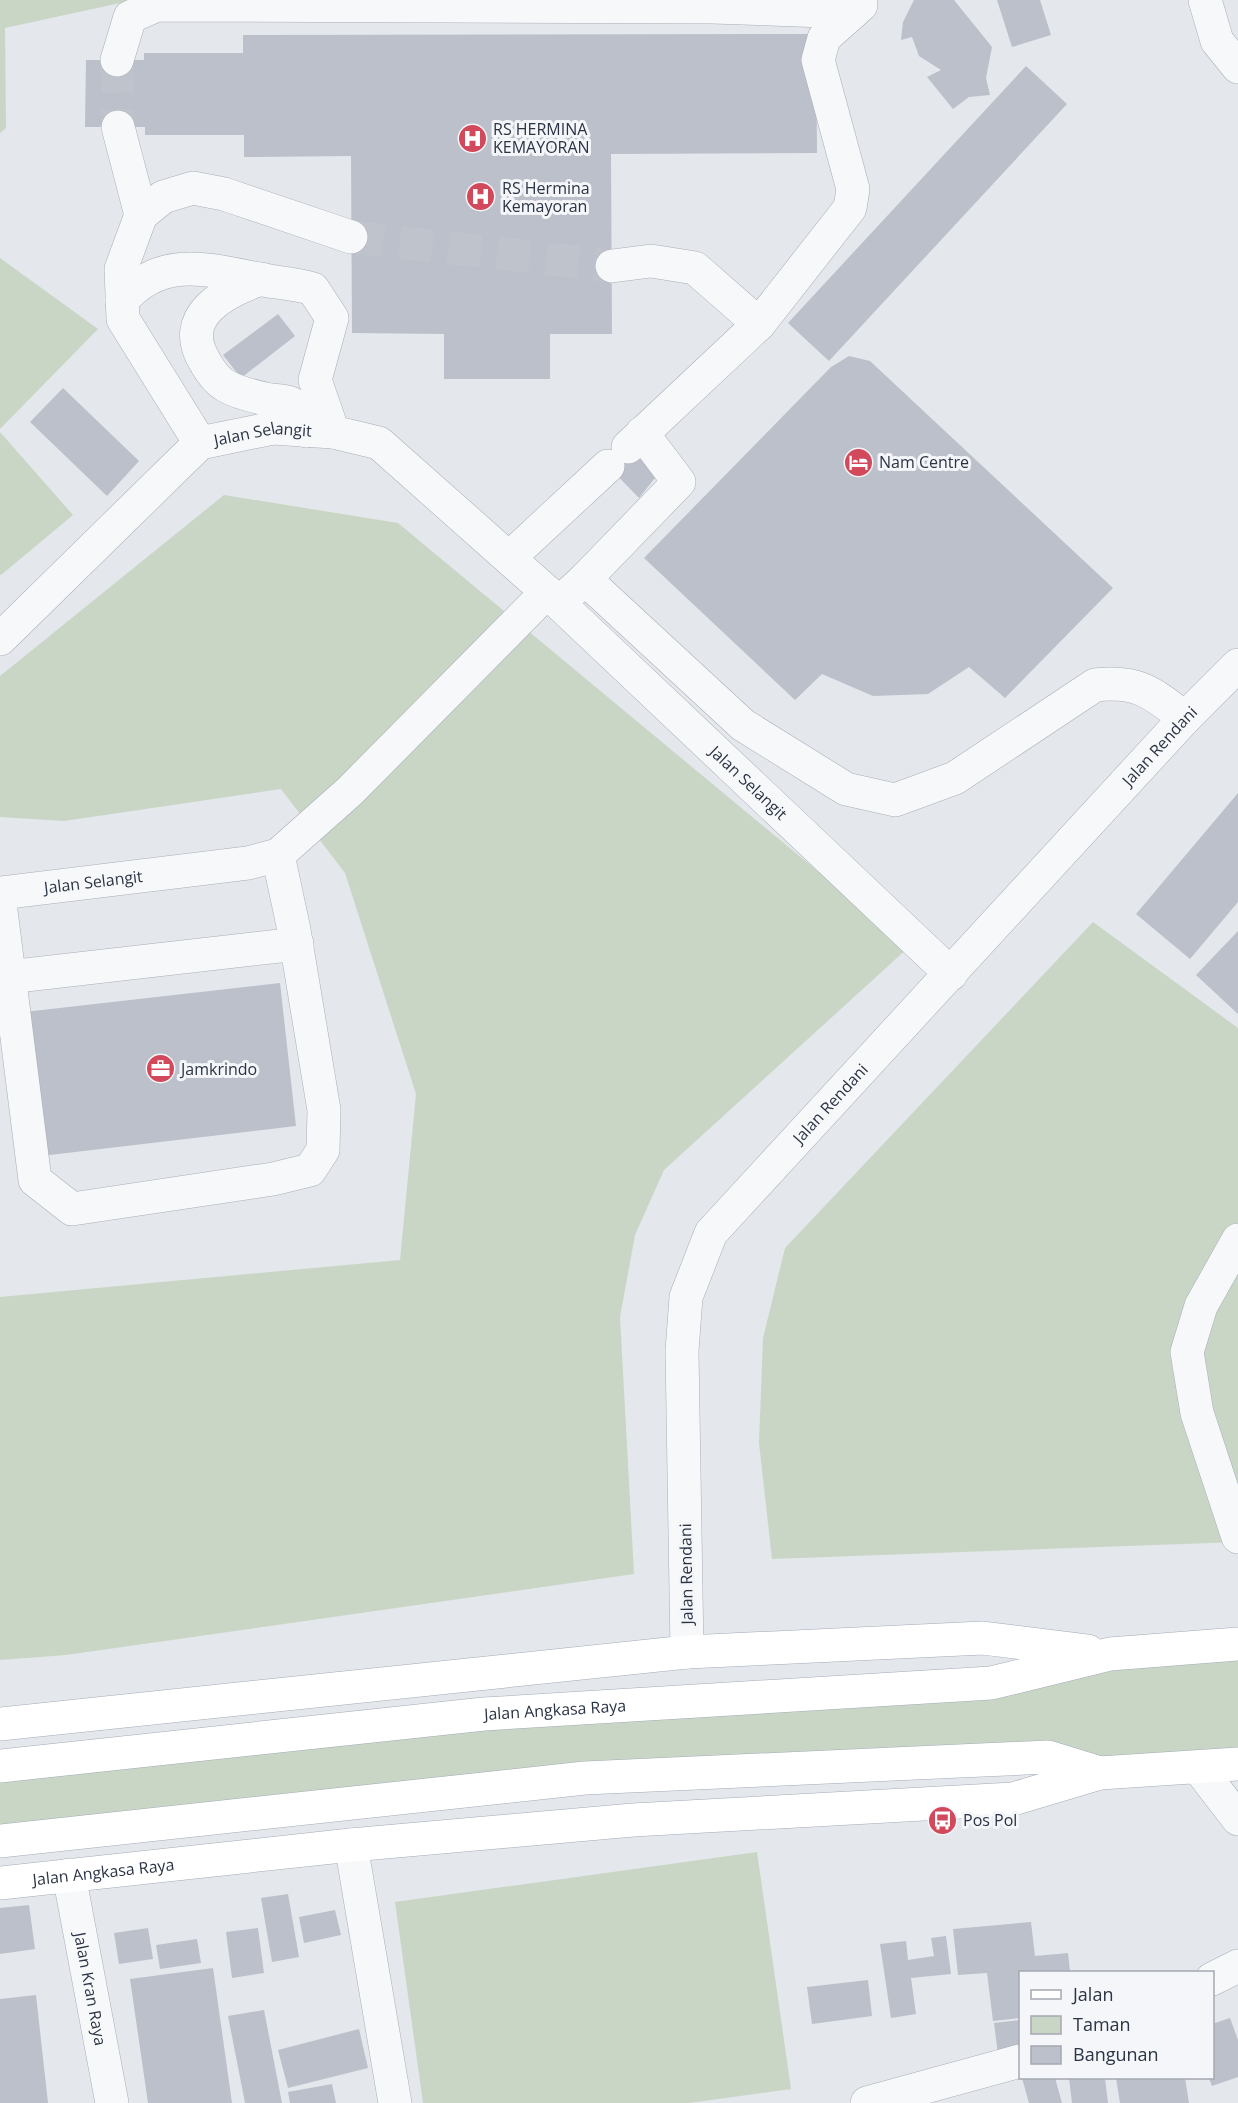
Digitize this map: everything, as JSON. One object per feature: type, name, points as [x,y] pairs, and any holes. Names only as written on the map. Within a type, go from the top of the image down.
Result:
[{"type":"main road","name":"Jalan Angkasa Raya","points":[[0,1724],[687,1652],[982,1638],[1110,1654]]},
{"type":"main road","name":"Jalan Angkasa Raya","points":[[0,1766],[484,1714],[991,1683],[1110,1654],[1238,1644]]},
{"type":"main road","name":"Jalan Angkasa Raya","points":[[0,1841],[585,1778],[1048,1757],[1100,1773]]},
{"type":"main road","name":"Jalan Angkasa Raya","points":[[0,1883],[351,1845],[633,1820],[1013,1799],[1100,1773],[1238,1764]]},
{"type":"street","points":[[1205,0],[1217,42],[1238,67]]},
{"type":"street","points":[[117,60],[130,17],[157,5],[860,6]]},
{"type":"street","points":[[509,558],[759,324],[850,208],[853,189],[818,60],[824,38],[860,6]]},
{"type":"street","points":[[118,127],[141,216]]},
{"type":"street","points":[[200,443],[123,319],[121,269],[141,216],[162,197],[193,188],[224,194],[351,237]]},
{"type":"street","points":[[612,266],[651,261],[695,268],[759,324]]},
{"type":"street","points":[[122,301],[135,285],[146,279],[191,267],[283,281],[313,289],[332,318],[315,380],[320,431]]},
{"type":"street","points":[[261,279],[228,293],[212,303],[202,316],[196,342],[211,372],[226,386],[271,400],[290,402],[320,431]]},
{"type":"street","name":"Jalan Selangit","points":[[0,639],[200,443],[273,428],[320,431],[379,443],[553,597],[951,974]]},
{"type":"street","points":[[553,597],[585,579],[679,483],[626,449]]},
{"type":"street","points":[[585,579],[743,725],[846,789],[895,800],[955,778],[1095,685],[1121,682],[1152,693],[1185,718]]},
{"type":"street","name":"Jalan Selangit","points":[[0,892],[248,862],[278,855],[351,791],[553,597]]},
{"type":"street","name":"Jalan Rendani","points":[[687,1652],[682,1351],[686,1297],[711,1233],[1185,718],[1238,665]]},
{"type":"street","points":[[0,903],[35,1180],[72,1209],[273,1179],[309,1170],[323,1150],[324,1110],[297,944],[278,855]]},
{"type":"street","points":[[8,977],[297,944]]},
{"type":"street","points":[[1238,1240],[1202,1306],[1187,1352],[1197,1413],[1238,1537]]},
{"type":"street","points":[[1198,1767],[1238,1819]]},
{"type":"street","points":[[351,1845],[395,2103]]},
{"type":"street","name":"Jalan Kran Raya","points":[[69,1875],[112,2103]]},
{"type":"street","points":[[1214,1978],[1238,1966]]},
{"type":"street","points":[[867,2103],[1019,2061]]},
{"type":"green space","points":[[0,0],[134,0],[5,28],[6,128],[0,133]]},
{"type":"green space","points":[[0,258],[98,329],[0,429]]},
{"type":"green space","points":[[0,432],[73,515],[1,575],[0,575]]},
{"type":"green space","points":[[224,495],[398,523],[909,947],[664,1170],[635,1235],[620,1317],[634,1574],[66,1655],[0,1660],[0,1297],[400,1260],[416,1094],[345,873],[281,789],[64,821],[0,817],[0,676]]},
{"type":"green space","points":[[1093,922],[1238,1028],[1238,1542],[772,1559],[759,1443],[763,1338],[785,1248]]},
{"type":"green space","points":[[1238,1645],[1238,1761],[1048,1757],[0,1839],[0,1766]]},
{"type":"green space","points":[[757,1852],[791,2089],[689,2103],[423,2103],[395,1902]]},
{"type":"building","points":[[914,0],[954,0],[992,47],[986,78],[990,95],[969,97],[953,109],[927,77],[941,70],[919,56],[912,37],[901,40],[903,22]]},
{"type":"building","points":[[997,0],[1040,0],[1051,35],[1012,47]]},
{"type":"building","name":"RS Hermina Kemayoran","points":[[816,34],[817,153],[611,154],[612,334],[550,334],[550,379],[444,379],[444,334],[352,333],[351,156],[244,157],[244,135],[145,135],[145,127],[85,127],[86,60],[144,60],[144,53],[243,53],[243,35]]},
{"type":"building","points":[[1026,66],[1067,104],[829,361],[788,323]]},
{"type":"building","points":[[278,314],[295,336],[241,378],[223,355]]},
{"type":"building","name":"Nam Centre","points":[[849,356],[870,361],[1113,588],[1005,698],[969,667],[928,694],[873,696],[822,674],[795,700],[644,558],[831,367]]},
{"type":"building","points":[[63,388],[139,461],[107,496],[30,422]]},
{"type":"building","points":[[620,440],[659,473],[639,498],[601,459]]},
{"type":"building","points":[[1238,793],[1238,902],[1190,959],[1136,914]]},
{"type":"building","points":[[1238,931],[1238,1014],[1196,975]]},
{"type":"building","name":"Jamkrindo","points":[[280,983],[296,1126],[41,1156],[24,1012]]},
{"type":"building","points":[[288,1894],[299,1957],[272,1962],[261,1898]]},
{"type":"building","points":[[29,1905],[35,1949],[0,1954],[0,1908]]},
{"type":"building","points":[[335,1910],[341,1935],[304,1943],[299,1917]]},
{"type":"building","points":[[1031,1922],[1035,1956],[1068,1953],[1070,1971],[1019,1971],[1019,2018],[993,2021],[987,1973],[958,1975],[953,1929]]},
{"type":"building","points":[[148,1928],[153,1959],[119,1964],[114,1933]]},
{"type":"building","points":[[258,1928],[264,1973],[232,1978],[226,1932]]},
{"type":"building","points":[[946,1936],[951,1974],[911,1978],[916,2014],[891,2018],[880,1944],[906,1941],[908,1960],[934,1956],[931,1938]]},
{"type":"building","points":[[197,1939],[201,1963],[160,1969],[156,1945]]},
{"type":"building","points":[[213,1968],[232,2103],[148,2103],[130,1979]]},
{"type":"building","points":[[868,1980],[872,2016],[812,2024],[807,1987]]},
{"type":"building","points":[[36,1995],[48,2103],[0,2103],[0,1999]]},
{"type":"building","points":[[264,2010],[282,2103],[245,2103],[228,2016]]},
{"type":"building","points":[[1230,2018],[1238,2040],[1238,2077],[1212,2086],[1209,2079],[1214,2079],[1214,2023]]},
{"type":"building","points":[[1019,2020],[1019,2052],[998,2054],[994,2023]]},
{"type":"building","points":[[359,2029],[368,2068],[288,2088],[278,2050]]},
{"type":"building","points":[[1022,2079],[1055,2079],[1062,2103],[1029,2103]]},
{"type":"building","points":[[1069,2079],[1105,2079],[1108,2103],[1072,2103]]},
{"type":"building","points":[[1116,2079],[1185,2079],[1189,2103],[1120,2103]]},
{"type":"building","points":[[332,2084],[336,2103],[290,2103],[288,2092]]},
{"type":"tunnel","points":[[117,60],[118,127]]},
{"type":"tunnel","points":[[351,237],[612,266]]},
{"type":"place","name":"RS HERMINA KEMAYORAN","points":[[472,138]]},
{"type":"place","name":"RS Hermina Kemayoran","points":[[481,197]]},
{"type":"place","name":"Nam Centre","points":[[858,462]]},
{"type":"place","name":"Jamkrindo","points":[[160,1069]]},
{"type":"place","name":"Pos Pol","points":[[942,1820]]}]
